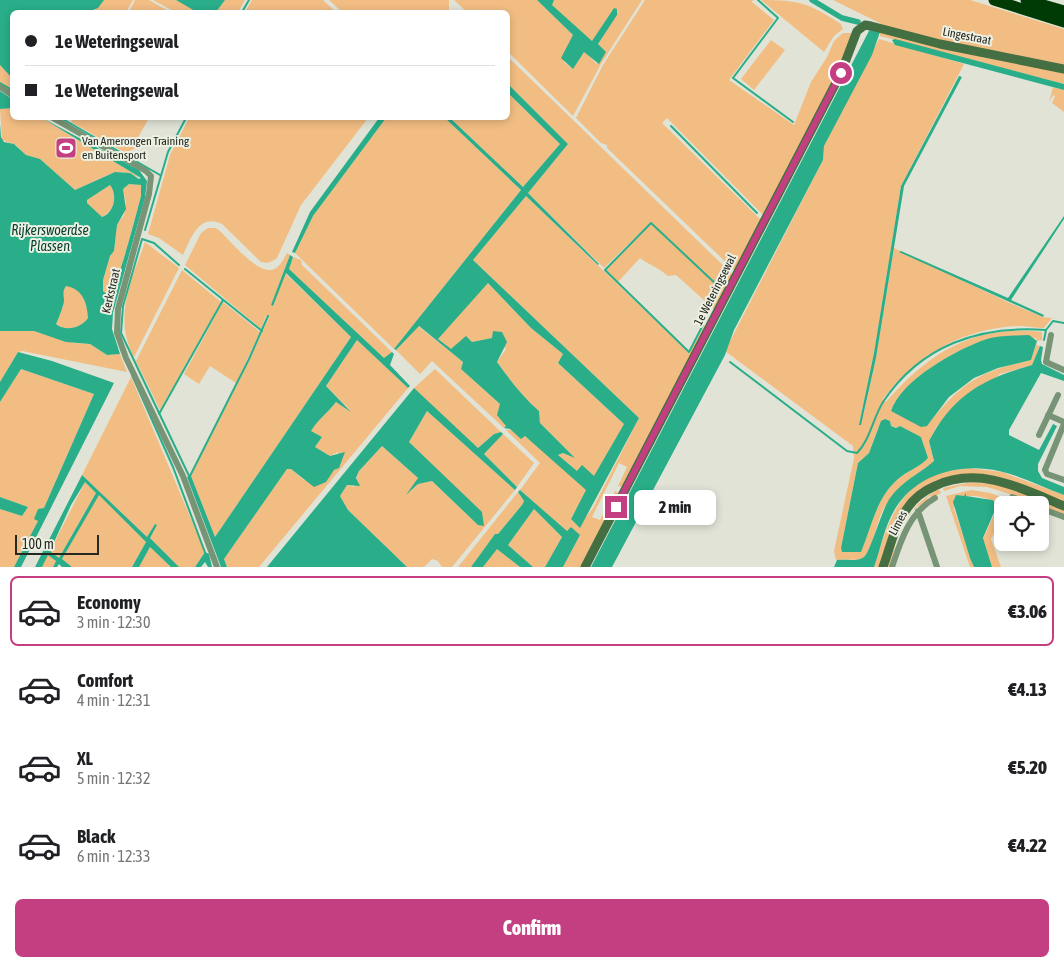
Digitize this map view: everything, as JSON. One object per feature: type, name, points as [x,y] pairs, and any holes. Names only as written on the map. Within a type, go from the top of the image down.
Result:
[{"type":"highway","points":[[994,0],[1064,22]]},
{"type":"highway","points":[[1026,0],[1064,12]]},
{"type":"street","name":"Lingestraat","points":[[865,25],[940,44],[1064,68]]},
{"type":"street","name":"1e Weteringsewal","points":[[585,567],[837,82],[857,31],[865,25]]},
{"type":"street","name":"Kerkstraat","points":[[57,120],[146,171],[151,176],[149,194],[118,309],[117,333],[126,358],[183,476],[217,567]]},
{"type":"street","points":[[1051,335],[1045,360],[1048,364],[1064,370]]},
{"type":"street","points":[[1039,435],[1058,394]]},
{"type":"street","points":[[1048,415],[1064,423],[1045,466],[1047,474],[1064,480]]},
{"type":"street","points":[[883,567],[896,527],[907,508],[926,490],[946,481],[971,478],[993,480],[1064,506]]},
{"type":"street","name":"Limes","points":[[892,567],[906,529],[918,511],[935,498]]},
{"type":"street","points":[[918,511],[937,567]]},
{"type":"street","points":[[1049,511],[1064,517]]},
{"type":"shaded area","points":[[104,0],[133,0],[127,10],[95,10]]},
{"type":"shaded area","points":[[135,0],[149,0],[166,10],[130,10]]},
{"type":"shaded area","points":[[153,0],[176,0],[198,10],[171,10]]},
{"type":"shaded area","points":[[225,0],[245,0],[239,10],[218,10]]},
{"type":"shaded area","points":[[252,0],[323,0],[334,10],[246,10]]},
{"type":"shaded area","points":[[329,0],[449,0],[449,10],[340,10]]},
{"type":"shaded area","points":[[454,0],[537,0],[573,35],[564,62],[573,69],[584,51],[597,64],[598,44],[618,10],[614,8],[592,42],[551,5],[554,0],[642,0],[601,64],[573,116],[510,54],[510,10],[465,10]]},
{"type":"shaded area","points":[[645,0],[753,0],[752,2],[774,20],[729,80],[794,125],[811,82],[827,57],[834,41],[843,33],[853,33],[850,47],[764,216],[667,118],[662,123],[762,221],[735,271],[607,148],[607,145],[601,143],[576,118],[603,65]]},
{"type":"shaded area","points":[[761,0],[803,4],[820,11],[841,24],[843,29],[834,36],[824,52]]},
{"type":"shaded area","points":[[833,0],[970,0],[1064,29],[1064,66],[896,31]]},
{"type":"shaded area","points":[[880,32],[1064,72],[1064,84],[880,36]]},
{"type":"shaded area","points":[[879,39],[964,64],[901,186],[874,353],[859,425],[864,413],[876,358],[894,248],[1012,304],[1043,317],[1052,318],[1044,328],[1017,326],[997,328],[978,332],[942,347],[910,369],[883,399],[886,402],[919,369],[955,345],[975,337],[995,333],[1018,331],[1042,332],[1042,340],[1037,341],[1036,338],[1000,337],[962,349],[932,367],[906,388],[891,411],[927,426],[950,399],[972,381],[997,369],[1031,360],[1036,345],[1040,346],[1032,365],[1000,374],[937,426],[929,441],[934,462],[905,483],[887,503],[869,550],[863,558],[857,560],[836,560],[834,551],[854,458],[853,446],[725,351],[823,160],[824,146]],"holes":[[[884,419],[890,421],[891,426],[897,428],[899,426],[921,437],[928,458],[898,479],[884,495],[875,513],[861,552],[842,552],[841,548],[858,463],[869,453],[878,428]]]},
{"type":"shaded area","points":[[771,40],[785,50],[754,90],[741,79]]},
{"type":"shaded area","points":[[510,59],[731,273],[733,276],[715,310],[676,275],[668,276],[640,258],[618,282],[606,270],[651,224],[717,286],[651,222],[604,268],[528,193],[568,144],[510,86]]},
{"type":"shaded area","points":[[0,65],[10,76],[10,90],[0,84]]},
{"type":"shaded area","points":[[1053,87],[1064,90],[1064,112],[1052,103],[1055,96],[1053,95],[1049,102]]},
{"type":"shaded area","points":[[510,95],[560,144],[523,187],[452,120],[510,120]]},
{"type":"shaded area","points":[[10,108],[10,120],[45,120],[141,178],[124,172],[110,174],[75,190],[40,159],[26,155],[16,145],[2,140],[0,109]]},
{"type":"shaded area","points":[[72,120],[148,120],[136,141],[138,147],[126,153],[71,122]]},
{"type":"shaded area","points":[[188,120],[366,120],[301,205],[277,258],[266,263],[261,262],[222,224],[214,221],[202,224],[197,229],[183,255],[159,238],[148,234],[170,155]]},
{"type":"shaded area","points":[[385,120],[447,120],[521,190],[394,349],[295,253],[313,216]]},
{"type":"shaded area","points":[[129,184],[141,185],[141,196],[121,266],[112,290],[108,295],[103,291],[103,280],[110,256],[114,251],[117,225],[124,215],[126,203],[123,189]]},
{"type":"shaded area","points":[[110,185],[114,194],[112,208],[101,217],[87,203],[87,200]]},
{"type":"shaded area","points":[[526,196],[689,353],[705,325],[706,327],[624,487],[618,486],[627,467],[619,463],[592,517],[600,520],[615,491],[620,494],[581,567],[563,567],[580,535],[575,531],[567,531],[520,490],[540,463],[506,430],[514,431],[536,444],[587,490],[571,518],[587,516],[593,508],[639,418],[473,260]]},
{"type":"shaded area","points":[[208,228],[216,228],[251,261],[265,269],[271,270],[276,268],[287,253],[290,255],[271,305],[273,306],[285,273],[351,337],[215,537],[191,476],[269,317],[266,316],[261,329],[185,265],[201,233]]},
{"type":"shaded area","points":[[145,242],[179,268],[134,357],[125,328],[126,300]]},
{"type":"shaded area","points":[[293,257],[301,260],[302,265],[392,352],[384,358],[289,269]]},
{"type":"shaded area","points":[[182,270],[221,302],[160,410],[136,361]]},
{"type":"shaded area","points":[[488,283],[531,328],[563,354],[558,363],[624,424],[594,477],[577,471],[558,455],[563,453],[574,457],[540,423],[539,411],[516,388],[497,362],[506,349],[492,338],[472,342],[466,337],[451,350],[437,338]]},
{"type":"shaded area","points":[[66,285],[80,293],[87,307],[88,318],[80,327],[65,329],[56,324],[64,303]]},
{"type":"shaded area","points":[[223,302],[260,332],[236,383],[210,366],[199,384],[184,374]]},
{"type":"shaded area","points":[[418,326],[463,362],[461,369],[500,404],[506,426],[504,428],[432,361],[420,374],[396,350]]},
{"type":"shaded area","points":[[0,331],[34,331],[74,343],[90,344],[107,355],[120,354],[127,372],[22,351],[18,352],[0,382]]},
{"type":"shaded area","points":[[357,340],[408,388],[259,567],[227,567],[224,559],[287,469],[291,469],[304,480],[327,477],[339,468],[338,452],[330,456],[315,447],[322,437],[311,431],[336,402],[351,411],[326,386]]},
{"type":"shaded area","points":[[21,369],[94,394],[44,508],[37,510],[38,521],[14,567],[0,567],[0,509],[22,516],[28,507],[0,497],[0,402]]},
{"type":"shaded area","points":[[435,369],[501,432],[494,434],[478,448],[417,392],[414,388]]},
{"type":"shaded area","points":[[131,377],[205,552],[195,567],[179,567],[150,538],[157,525],[155,524],[147,537],[82,475]]},
{"type":"shaded area","points":[[427,411],[515,490],[452,567],[442,567],[438,561],[432,559],[424,567],[407,567],[348,510],[340,496],[347,485],[354,487],[359,471],[382,446],[418,478],[409,493],[418,484],[432,481],[478,525],[431,464],[409,442]]},
{"type":"shaded area","points":[[503,434],[534,463],[517,487],[484,454]]},
{"type":"shaded area","points":[[969,468],[1002,472],[1064,495],[1064,503],[994,476],[963,474],[935,481],[917,492],[880,567],[874,567],[889,523],[904,497],[926,478],[941,472]]},
{"type":"shaded area","points":[[85,482],[96,493],[59,558],[50,551]]},
{"type":"shaded area","points":[[972,482],[1002,485],[1030,496],[1016,496],[987,487],[960,486],[944,491],[943,488]]},
{"type":"shaded area","points":[[939,489],[941,493],[932,498],[930,496],[927,498],[928,500],[911,512],[928,496]]},
{"type":"shaded area","points":[[971,490],[998,496],[994,496],[994,502],[974,496],[958,497],[957,494],[954,499],[954,509],[974,567],[970,567],[946,496]]},
{"type":"shaded area","points":[[518,492],[524,501],[522,505],[498,534],[495,534],[471,567],[458,567]]},
{"type":"shaded area","points":[[99,494],[146,542],[132,567],[72,567],[62,559]]},
{"type":"shaded area","points":[[1049,503],[1064,509],[1064,515],[1049,509]]},
{"type":"shaded area","points":[[534,509],[562,537],[545,567],[533,567],[508,545]]},
{"type":"shaded area","points":[[994,515],[994,533],[991,539],[1001,567],[992,567],[983,539]]},
{"type":"shaded area","points":[[899,531],[890,567],[886,567],[894,543]]},
{"type":"shaded area","points":[[150,547],[171,567],[139,567]]},
{"type":"shaded area","points":[[497,548],[520,567],[483,567]]},
{"type":"shaded area","points":[[48,554],[56,561],[53,567],[42,567]]},
{"type":"water","points":[[0,0],[104,0],[98,8],[93,10],[10,10],[10,76],[0,65]]},
{"type":"water","points":[[176,0],[225,0],[218,10],[193,10]]},
{"type":"water","points":[[537,0],[554,0],[552,5],[592,41],[614,8],[617,9],[617,15],[598,44],[606,52],[599,64],[584,52],[573,69],[561,58],[573,35]]},
{"type":"water","points":[[870,29],[880,32],[872,55],[824,146],[823,160],[734,330],[725,355],[612,567],[591,567]]},
{"type":"water","points":[[895,39],[1064,84],[1064,90],[895,45],[892,40]]},
{"type":"water","points":[[959,76],[962,77],[904,186],[876,358],[861,425],[859,425],[874,353],[901,186]]},
{"type":"water","points":[[510,86],[568,144],[528,193],[599,264],[526,196],[473,260],[639,418],[580,528],[571,519],[586,490],[525,436],[521,439],[510,429],[504,428],[506,426],[497,415],[500,404],[461,369],[463,362],[419,326],[396,350],[394,349],[521,190],[447,120],[452,120],[523,187],[560,144],[510,95]],"holes":[[[488,283],[531,328],[563,354],[558,363],[624,424],[594,476],[582,465],[577,471],[558,455],[563,453],[575,458],[540,423],[539,411],[516,388],[497,362],[507,342],[502,332],[493,331],[492,338],[472,342],[466,336],[451,349],[438,339]]]},
{"type":"water","points":[[0,91],[10,98],[10,108],[0,109]]},
{"type":"water","name":"Rijkerswoerdse Plassen","points":[[45,120],[139,170],[147,181],[145,198],[113,313],[112,329],[120,354],[107,355],[90,344],[66,342],[34,331],[0,331],[0,124],[1,137],[4,142],[14,144],[26,155],[40,159],[75,190],[115,172],[130,173],[139,179],[141,178]],"holes":[[[129,184],[141,185],[141,196],[121,266],[112,290],[108,295],[103,291],[103,280],[110,256],[114,251],[117,225],[126,209],[123,189]],[[110,185],[114,203],[109,212],[102,217],[87,203],[87,200]],[[66,286],[80,293],[87,307],[88,318],[73,328],[64,328],[56,324],[64,303]]]},
{"type":"water","points":[[378,120],[385,120],[313,216],[295,253],[292,252],[310,212]]},
{"type":"water","points":[[1064,216],[1064,219],[1011,300],[1044,315],[1043,317],[899,252],[901,251],[1008,298]]},
{"type":"water","points":[[290,255],[293,257],[289,269],[384,358],[392,352],[394,354],[390,365],[410,386],[408,388],[357,340],[326,386],[351,412],[336,402],[311,431],[322,437],[315,447],[330,456],[345,452],[339,468],[334,470],[326,482],[314,487],[291,469],[287,469],[224,559],[227,567],[221,567],[187,477],[191,476],[215,537],[351,337],[286,273],[273,306],[271,305]]},
{"type":"water","points":[[1029,335],[1037,341],[1031,360],[998,368],[974,378],[949,397],[927,426],[921,427],[891,411],[897,399],[906,388],[918,377],[946,358],[987,339],[1002,336]]},
{"type":"water","points":[[1040,346],[1043,347],[1042,364],[1064,375],[1064,381],[1041,373],[1009,430],[1009,435],[1039,450],[1053,424],[1057,426],[1038,464],[1038,471],[1042,478],[1064,487],[1064,495],[999,471],[969,468],[940,473],[915,487],[895,509],[885,530],[874,567],[834,567],[837,560],[861,559],[867,554],[883,511],[890,498],[905,482],[934,461],[929,441],[949,411],[960,400],[984,383],[1032,365]]},
{"type":"water","points":[[18,352],[52,361],[114,383],[21,567],[14,567],[38,521],[34,519],[38,509],[44,508],[94,394],[21,369],[0,402],[0,382]]},
{"type":"water","points":[[414,388],[478,448],[494,434],[501,432],[503,434],[484,454],[517,487],[515,490],[427,411],[409,442],[482,512],[484,526],[478,525],[432,481],[418,484],[406,495],[418,478],[382,446],[359,471],[356,478],[360,486],[347,485],[340,496],[348,510],[407,567],[267,567]]},
{"type":"water","points":[[885,419],[890,421],[891,426],[896,428],[900,426],[921,437],[928,458],[898,479],[884,495],[875,513],[861,552],[842,552],[841,548],[858,463],[869,453],[881,421]]},
{"type":"water","points":[[82,475],[147,537],[155,524],[157,525],[150,538],[179,567],[171,567],[150,547],[139,567],[132,567],[146,542],[99,495],[62,559],[72,567],[62,567],[59,564],[57,567],[53,567],[56,561],[48,555],[42,567],[35,567]],"holes":[[[85,482],[96,493],[59,558],[50,551],[71,505]]]},
{"type":"water","points":[[520,490],[567,531],[571,527],[580,535],[563,567],[545,567],[562,537],[534,509],[508,545],[533,567],[520,567],[497,549],[483,567],[471,567],[495,534],[498,534],[522,505],[524,501],[518,492]]},
{"type":"water","points":[[966,493],[966,496],[994,501],[994,512],[983,538],[992,567],[974,567],[970,558],[953,502],[956,495],[964,496]]},
{"type":"water","points":[[0,497],[28,507],[22,516],[0,509]]},
{"type":"water","points":[[205,552],[209,554],[212,567],[208,567],[205,562],[201,567],[195,567]]},
{"type":"waterway","points":[[243,10],[249,0]]},
{"type":"waterway","points":[[758,0],[778,18],[733,78],[793,122]]},
{"type":"waterway","points":[[812,0],[842,18],[858,22]]},
{"type":"waterway","points":[[0,83],[10,89]]},
{"type":"waterway","points":[[64,120],[160,175]]},
{"type":"waterway","points":[[145,230],[168,152],[185,120]]},
{"type":"waterway","points":[[671,126],[757,213]]},
{"type":"waterway","points":[[703,325],[689,352],[605,270],[651,223],[717,285]]},
{"type":"waterway","points":[[179,265],[154,243],[142,239],[123,306],[121,333],[190,478]]},
{"type":"waterway","points":[[185,269],[262,331]]},
{"type":"waterway","points":[[159,414],[223,300]]},
{"type":"waterway","points":[[190,476],[249,359],[268,316]]},
{"type":"waterway","points":[[730,362],[847,451],[857,453],[865,442],[883,402],[898,382],[915,366],[934,353],[954,343],[975,336],[998,331],[1046,330],[1053,321],[1064,323]]},
{"type":"waterway","points":[[1044,340],[1046,330]]},
{"type":"waterway","points":[[132,375],[173,467],[206,555]]},
{"type":"place","name":"Van Amerongen Training en Buitensport","points":[[66,148]]},
{"type":"route","points":[[616,507],[841,73]]}]
